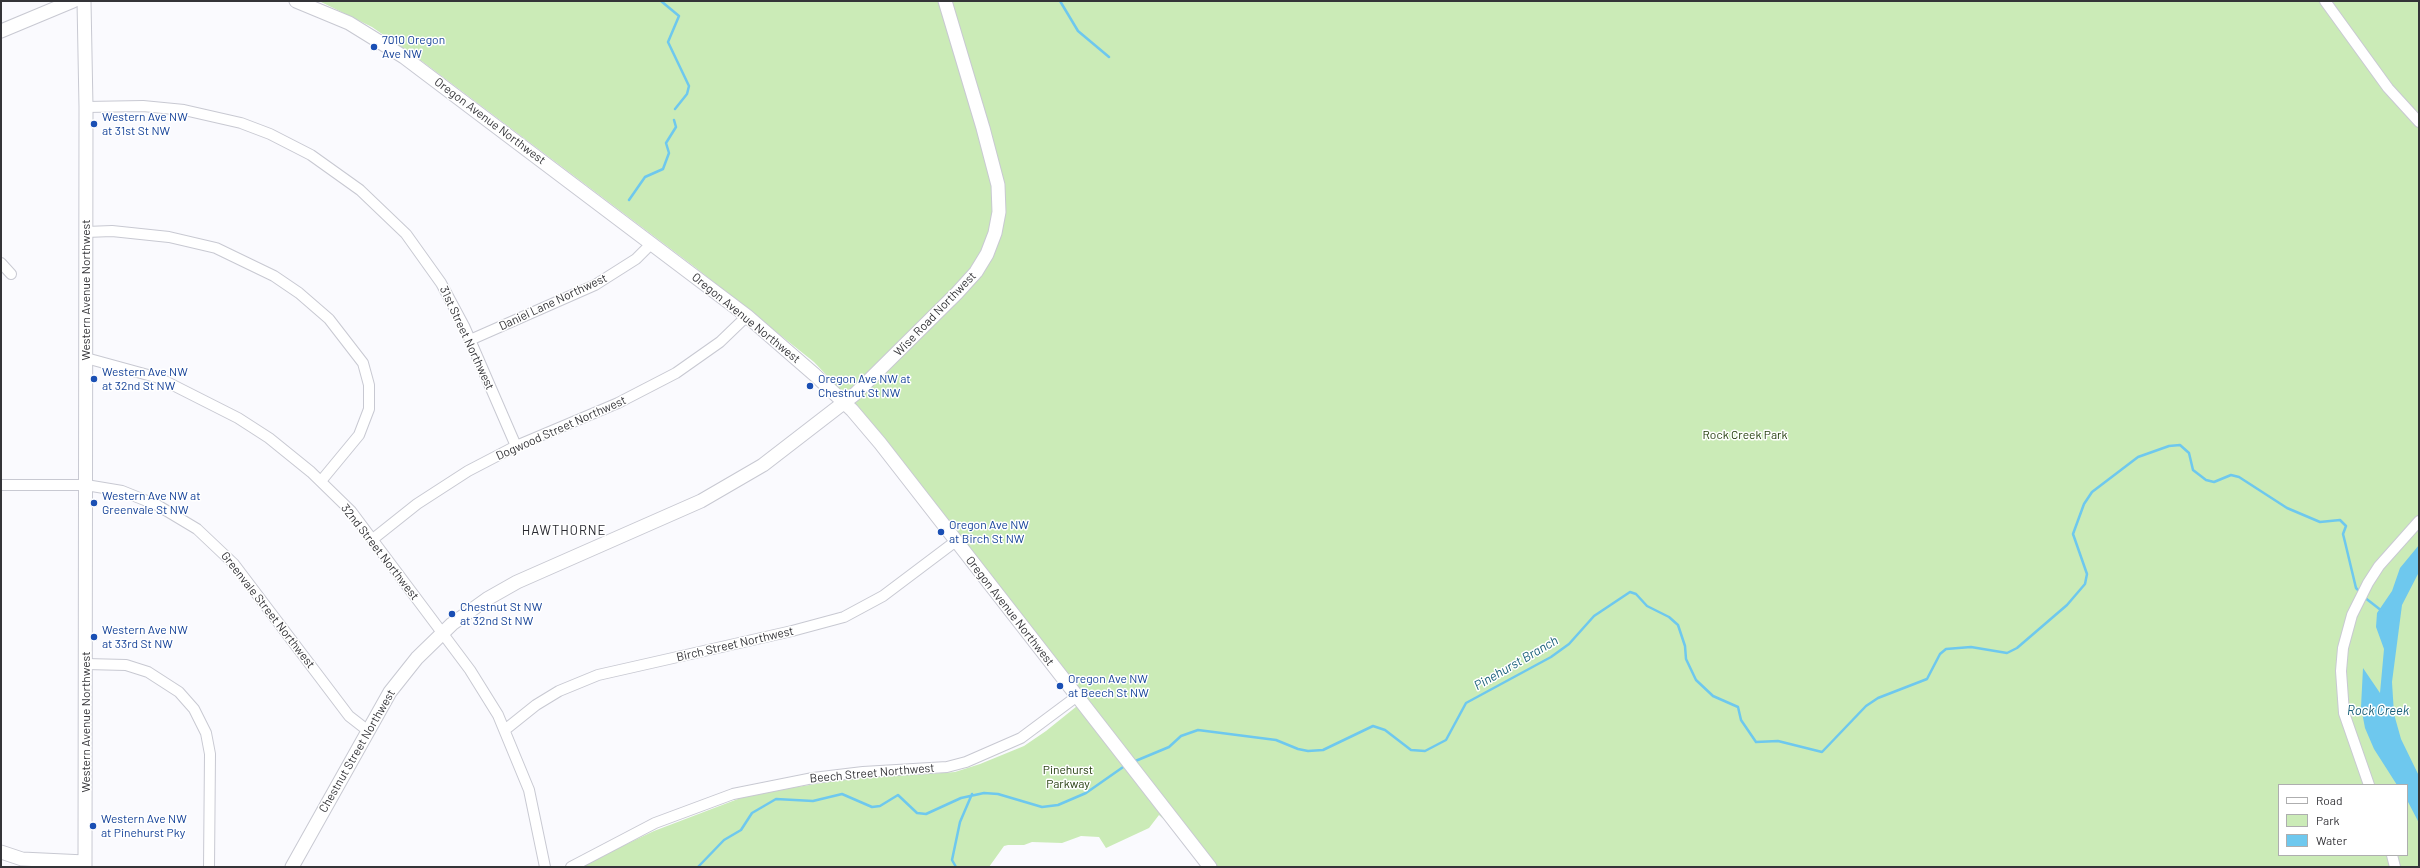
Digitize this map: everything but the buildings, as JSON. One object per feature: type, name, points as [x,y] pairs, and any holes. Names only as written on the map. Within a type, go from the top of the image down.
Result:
[{"type":"street","points":[[1,31],[73,1]]},
{"type":"street","name":"Western Avenue Northwest","points":[[84,1],[86,107],[85,864]]},
{"type":"street","name":"Oregon Avenue Northwest","points":[[296,1],[349,23],[404,57],[747,316],[791,353],[844,403],[880,443],[1076,697],[1210,867]]},
{"type":"street","name":"Wise Road Northwest","points":[[844,403],[967,284],[987,254],[995,233],[999,208],[995,172],[944,1]]},
{"type":"street","points":[[2325,1],[2388,88],[2419,122]]},
{"type":"street","name":"31st Street Northwest","points":[[86,107],[143,106],[200,113],[255,128],[311,155],[369,197],[406,234],[441,283],[470,340],[516,446]]},
{"type":"street","points":[[86,232],[112,231],[169,237],[216,248],[253,265],[287,284],[333,323],[363,363],[369,385],[369,409],[360,435],[320,481]]},
{"type":"street","name":"Daniel Lane Northwest","points":[[470,340],[595,285],[636,259],[651,244]]},
{"type":"street","points":[[1,263],[11,274]]},
{"type":"street","name":"Dogwood Street Northwest","points":[[373,539],[448,482],[516,446],[618,403],[662,381],[706,353],[747,316]]},
{"type":"street","name":"32nd Street Northwest","points":[[86,358],[159,378],[201,398],[269,438],[320,481],[351,511],[482,688],[506,729],[530,795],[545,867]]},
{"type":"street","name":"Chestnut Street Northwest","points":[[292,867],[367,730],[396,683],[416,658],[442,633],[470,610],[517,582],[664,518],[724,489],[773,458],[844,403]]},
{"type":"street","name":"Greenvale Street Northwest","points":[[1,485],[86,485],[122,491],[143,498],[177,516],[210,539],[245,578],[349,716],[367,730]]},
{"type":"street","points":[[2369,784],[2347,725],[2342,696],[2342,658],[2348,628],[2356,605],[2368,583],[2379,566],[2419,521]]},
{"type":"street","name":"Birch Street Northwest","points":[[506,729],[536,705],[560,691],[598,676],[792,631],[844,617],[882,596],[956,541]]},
{"type":"street","points":[[86,664],[126,665],[148,672],[174,688],[194,709],[206,733],[210,754],[209,867]]},
{"type":"street","name":"Beech Street Northwest","points":[[571,867],[655,823],[700,805],[739,792],[813,778],[856,772],[937,768],[966,762],[1010,745],[1045,722],[1076,697]]},
{"type":"street","points":[[1,852],[22,859],[85,864]]},
{"type":"street","points":[[2392,856],[2395,867]]},
{"type":"green space","name":"Rock Creek Park","points":[[319,1],[2419,1],[2419,867],[1215,867],[1208,858],[1159,815],[1149,828],[1106,848],[1099,837],[1081,836],[1062,843],[1032,842],[1024,845],[1008,845],[1004,846],[989,867],[578,867],[654,831],[751,794],[881,774],[915,775],[955,772],[980,764],[1024,746],[1046,731],[1087,698],[869,420],[814,362],[696,268],[423,62],[372,27]]},
{"type":"water","name":"Rock Creek","points":[[2419,545],[2419,572],[2402,605],[2392,682],[2394,714],[2401,739],[2419,776],[2419,823],[2408,802],[2408,784],[2396,784],[2374,749],[2365,728],[2361,707],[2363,668],[2380,693],[2384,649],[2376,627],[2377,613],[2392,591],[2400,568]]},
{"type":"waterway","points":[[661,1],[679,16],[668,42],[689,86],[687,94],[675,109]]},
{"type":"waterway","points":[[1060,1],[1078,31],[1109,57]]},
{"type":"waterway","points":[[629,200],[645,177],[663,169],[669,153],[666,143],[676,127],[674,120]]},
{"type":"waterway","name":"Pinehurst Branch","points":[[1133,762],[1169,747],[1181,736],[1198,730],[1276,740],[1298,749],[1308,751],[1323,750],[1373,726],[1385,730],[1411,750],[1425,751],[1446,740],[1466,703],[1551,657],[1569,644],[1594,616],[1630,592],[1636,594],[1647,606],[1669,617],[1678,625],[1685,646],[1686,659],[1696,680],[1713,696],[1738,707],[1741,720],[1756,742],[1778,741],[1822,752],[1866,706],[1878,698],[1927,679],[1940,654],[1946,649],[1971,647],[2007,653],[2017,648],[2067,605],[2085,584],[2087,574],[2073,534],[2084,504],[2092,492],[2138,457],[2169,446],[2180,445],[2189,453],[2193,470],[2206,480],[2214,482],[2231,475],[2239,477],[2287,508],[2320,522],[2340,520],[2346,526],[2343,534],[2356,588],[2361,593]]},
{"type":"waterway","name":"Pinehurst Branch","points":[[2364,597],[2382,611]]},
{"type":"waterway","name":"Pinehurst Branch","points":[[698,867],[724,840],[741,830],[752,813],[776,799],[813,801],[842,794],[872,807],[880,806],[898,795],[917,813],[926,814],[961,798],[984,793],[998,794],[1042,807],[1058,805],[1086,793],[1126,765]]},
{"type":"waterway","points":[[956,867],[952,860],[960,822],[972,794]]},
{"type":"place","name":"7010 Oregon Ave NW","points":[[374,47]]},
{"type":"place","name":"Western Ave NW at 31st St NW","points":[[94,124]]},
{"type":"place","name":"Western Ave NW at 32nd St NW","points":[[94,379]]},
{"type":"place","name":"Oregon Ave NW at Chestnut St NW","points":[[810,386]]},
{"type":"place","name":"Western Ave NW at Greenvale St NW","points":[[94,503]]},
{"type":"place","name":"Oregon Ave NW at Birch St NW","points":[[941,532]]},
{"type":"place","name":"Chestnut St NW at 32nd St NW","points":[[452,614]]},
{"type":"place","name":"Western Ave NW at 33rd St NW","points":[[94,637]]},
{"type":"place","name":"Oregon Ave NW at Beech St NW","points":[[1060,686]]},
{"type":"place","name":"Western Ave NW at Pinehurst Pky","points":[[93,826]]},
{"type":"district","name":"HAWTHORNE","points":[[564,531]]},
{"type":"park label","name":"Pinehurst Parkway","points":[[1068,777]]}]
